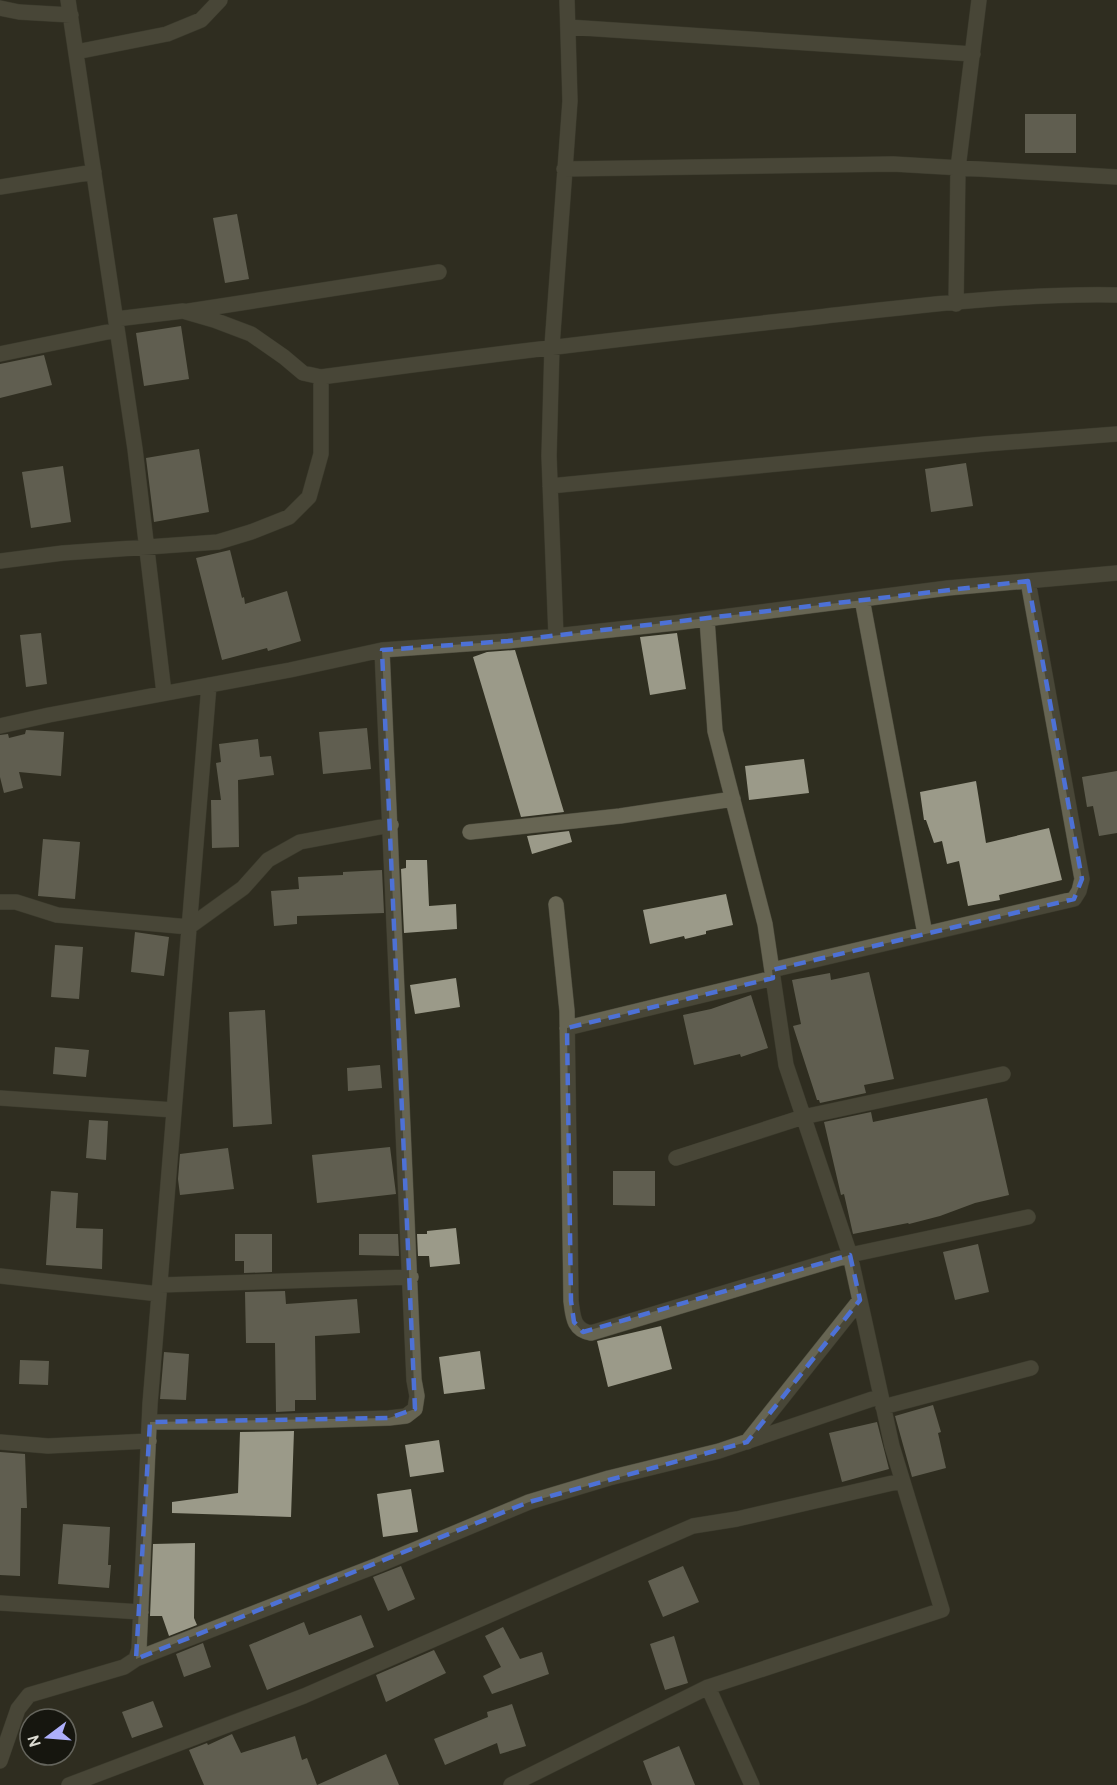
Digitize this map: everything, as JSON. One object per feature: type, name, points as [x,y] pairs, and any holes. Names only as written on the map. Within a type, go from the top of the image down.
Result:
[{"type":"street","points":[[76,52],[167,34],[201,20],[220,0]]},
{"type":"street","points":[[556,636],[550,486],[552,346],[570,101],[567,0]]},
{"type":"street","points":[[956,304],[958,168],[979,0]]},
{"type":"street","points":[[0,8],[19,12],[69,8],[135,449],[164,693]]},
{"type":"street","points":[[568,27],[973,54]]},
{"type":"street","points":[[564,169],[893,164],[1117,177]]},
{"type":"street","points":[[0,187],[94,172]]},
{"type":"street","points":[[0,354],[116,324],[439,272]]},
{"type":"street","points":[[183,312],[252,334],[303,373],[321,377],[552,346],[956,304],[1058,294],[1117,295]]},
{"type":"street","points":[[0,561],[63,553],[218,542],[288,516],[309,497],[321,454],[321,377]]},
{"type":"street","points":[[550,486],[985,444],[1117,435]]},
{"type":"street","points":[[0,726],[382,650],[556,636],[707,620],[948,588],[1117,573]]},
{"type":"street","points":[[567,1028],[925,934],[1074,899],[1082,879],[1028,581]]},
{"type":"street","points":[[862,599],[925,934]]},
{"type":"street","points":[[511,1785],[708,1687],[942,1610],[901,1481],[850,1255],[786,1065],[765,924],[715,730],[707,620]]},
{"type":"street","points":[[150,1422],[266,1422],[390,1418],[406,1416],[415,1409],[417,1396],[414,1380],[382,650]]},
{"type":"street","points":[[136,1659],[139,1649],[159,1290],[209,685]]},
{"type":"street","points":[[470,832],[620,816],[733,799]]},
{"type":"street","points":[[0,902],[16,902],[57,915],[189,927],[243,888],[268,860],[300,842],[391,825]]},
{"type":"street","points":[[556,904],[567,1028],[571,1301],[574,1322],[583,1332],[591,1333],[850,1255],[1028,1217]]},
{"type":"street","points":[[676,1158],[803,1117],[1003,1074]]},
{"type":"street","points":[[0,1098],[174,1110]]},
{"type":"street","points":[[0,1276],[159,1290],[411,1277]]},
{"type":"street","points":[[747,1442],[860,1300]]},
{"type":"street","points":[[0,1761],[4,1736],[18,1709],[29,1695],[124,1667],[136,1659],[378,1565],[529,1502],[719,1451],[882,1401],[1031,1368]]},
{"type":"street","points":[[0,1442],[48,1446],[149,1441]]},
{"type":"street","points":[[69,1785],[304,1696],[693,1526],[737,1519],[901,1481]]},
{"type":"street","points":[[0,1603],[141,1612]]},
{"type":"street","points":[[708,1687],[752,1785]]},
{"type":"highlighted area","points":[[1028,581],[1082,879],[1074,899],[772,970],[773,978],[567,1028],[571,1301],[574,1322],[583,1332],[850,1255],[860,1300],[747,1442],[529,1502],[136,1659],[150,1422],[389,1418],[415,1409],[382,650],[508,641]]},
{"type":"building","points":[[1025,114],[1076,114],[1076,153],[1025,153]]},
{"type":"building","points":[[237,214],[249,279],[225,283],[213,218]]},
{"type":"building","points":[[181,326],[189,379],[144,386],[136,333]]},
{"type":"building","points":[[44,355],[52,385],[0,398],[0,364]]},
{"type":"building","points":[[199,449],[209,512],[154,522],[146,458]]},
{"type":"building","points":[[966,463],[973,506],[931,512],[925,469]]},
{"type":"building","points":[[63,466],[71,522],[31,528],[22,472]]},
{"type":"building","points":[[230,550],[245,604],[287,591],[301,641],[268,651],[267,648],[222,660],[196,558]]},
{"type":"building","points":[[41,633],[47,684],[26,687],[20,635]]},
{"type":"building","points":[[677,633],[686,689],[650,695],[640,637]]},
{"type":"building","points":[[515,650],[564,812],[521,817],[473,657],[487,652]]},
{"type":"building","points":[[367,728],[371,769],[323,774],[319,732]]},
{"type":"building","points":[[26,730],[64,732],[61,776],[19,772],[23,788],[4,793],[0,777],[0,735],[8,734],[9,738],[25,734]]},
{"type":"building","points":[[258,739],[260,757],[271,756],[274,775],[238,780],[239,847],[212,848],[211,800],[221,800],[216,763],[221,762],[219,744]]},
{"type":"building","points":[[804,759],[809,793],[749,800],[745,766]]},
{"type":"building","points":[[1117,771],[1117,833],[1099,836],[1093,806],[1087,807],[1082,777]]},
{"type":"building","points":[[976,781],[986,843],[1049,828],[1062,880],[999,895],[1000,900],[968,906],[959,861],[947,864],[942,841],[934,843],[926,820],[924,820],[920,792]]},
{"type":"building","points":[[569,831],[572,842],[532,854],[527,836]]},
{"type":"building","points":[[43,839],[80,842],[75,899],[38,896]]},
{"type":"building","points":[[406,860],[427,860],[429,906],[456,904],[457,929],[404,933],[401,869],[406,868]]},
{"type":"building","points":[[382,870],[384,913],[297,916],[297,924],[274,926],[271,891],[299,889],[298,877]]},
{"type":"building","points":[[726,894],[733,925],[685,939],[684,936],[650,944],[643,910]]},
{"type":"building","points":[[135,932],[169,937],[164,976],[131,972]]},
{"type":"building","points":[[55,945],[83,947],[79,999],[51,997]]},
{"type":"building","points":[[869,972],[894,1079],[864,1085],[866,1093],[820,1103],[817,1100],[793,1026],[801,1024],[792,980],[830,973],[831,980]]},
{"type":"building","points":[[456,978],[460,1007],[415,1014],[410,985]]},
{"type":"building","points":[[751,995],[768,1048],[741,1057],[740,1054],[694,1065],[683,1015],[711,1009]]},
{"type":"building","points":[[265,1010],[272,1124],[233,1127],[229,1012]]},
{"type":"building","points":[[55,1047],[89,1050],[86,1077],[53,1074]]},
{"type":"building","points":[[380,1065],[382,1088],[348,1091],[347,1068]]},
{"type":"building","points":[[987,1098],[1009,1195],[909,1224],[853,1234],[844,1194],[841,1195],[824,1122],[871,1112],[873,1122]]},
{"type":"building","points":[[89,1120],[108,1121],[106,1160],[86,1158]]},
{"type":"building","points":[[390,1147],[396,1194],[317,1203],[312,1155]]},
{"type":"building","points":[[228,1148],[234,1189],[180,1195],[178,1179],[180,1154]]},
{"type":"building","points":[[613,1171],[655,1171],[655,1206],[613,1205]]},
{"type":"building","points":[[51,1191],[78,1193],[76,1228],[103,1229],[102,1269],[46,1265]]},
{"type":"building","points":[[456,1228],[460,1264],[430,1267],[429,1256],[418,1256],[417,1234]]},
{"type":"building","points":[[235,1234],[272,1234],[272,1272],[244,1273],[244,1261],[235,1261]]},
{"type":"building","points":[[359,1234],[398,1234],[399,1256],[359,1255]]},
{"type":"building","points":[[978,1244],[989,1292],[955,1300],[943,1252]]},
{"type":"building","points":[[285,1291],[286,1304],[357,1299],[360,1333],[315,1336],[316,1400],[295,1400],[295,1411],[276,1412],[275,1343],[246,1343],[245,1292]]},
{"type":"building","points":[[661,1326],[672,1369],[608,1387],[597,1341]]},
{"type":"building","points":[[480,1351],[485,1389],[444,1394],[439,1357]]},
{"type":"building","points":[[164,1352],[189,1354],[186,1400],[160,1399]]},
{"type":"building","points":[[20,1360],[49,1361],[48,1385],[19,1384]]},
{"type":"building","points":[[933,1405],[941,1432],[938,1433],[946,1468],[912,1477],[895,1416]]},
{"type":"building","points":[[877,1422],[889,1469],[842,1482],[829,1433]]},
{"type":"building","points":[[294,1431],[291,1517],[172,1513],[172,1502],[238,1493],[240,1432]]},
{"type":"building","points":[[439,1440],[444,1472],[410,1477],[405,1445]]},
{"type":"building","points":[[0,1452],[25,1454],[27,1508],[21,1508],[20,1576],[0,1575]]},
{"type":"building","points":[[411,1489],[418,1532],[383,1537],[377,1494]]},
{"type":"building","points":[[63,1524],[110,1527],[109,1588],[58,1584]]},
{"type":"building","points":[[195,1543],[194,1618],[197,1625],[169,1636],[162,1616],[150,1616],[153,1544]]},
{"type":"building","points":[[401,1566],[415,1599],[388,1611],[373,1577]]},
{"type":"building","points":[[683,1566],[699,1602],[663,1617],[648,1581]]},
{"type":"building","points":[[361,1615],[374,1647],[267,1690],[249,1645],[304,1622],[309,1635]]},
{"type":"building","points":[[503,1627],[520,1659],[542,1652],[549,1674],[492,1694],[483,1676],[501,1667],[485,1636]]},
{"type":"building","points":[[674,1636],[688,1683],[665,1690],[650,1644]]},
{"type":"building","points":[[203,1643],[211,1667],[184,1677],[176,1654]]},
{"type":"building","points":[[434,1650],[446,1673],[386,1702],[376,1675]]},
{"type":"building","points":[[153,1701],[163,1727],[132,1738],[122,1712]]},
{"type":"building","points":[[512,1704],[526,1746],[500,1754],[497,1743],[445,1765],[434,1739],[488,1717],[487,1712]]},
{"type":"building","points":[[232,1734],[241,1753],[295,1736],[302,1760],[307,1758],[317,1785],[204,1785],[189,1750],[207,1743],[208,1745]]},
{"type":"building","points":[[679,1746],[695,1785],[652,1785],[643,1761]]},
{"type":"building","points":[[386,1754],[399,1785],[317,1785]]}]
